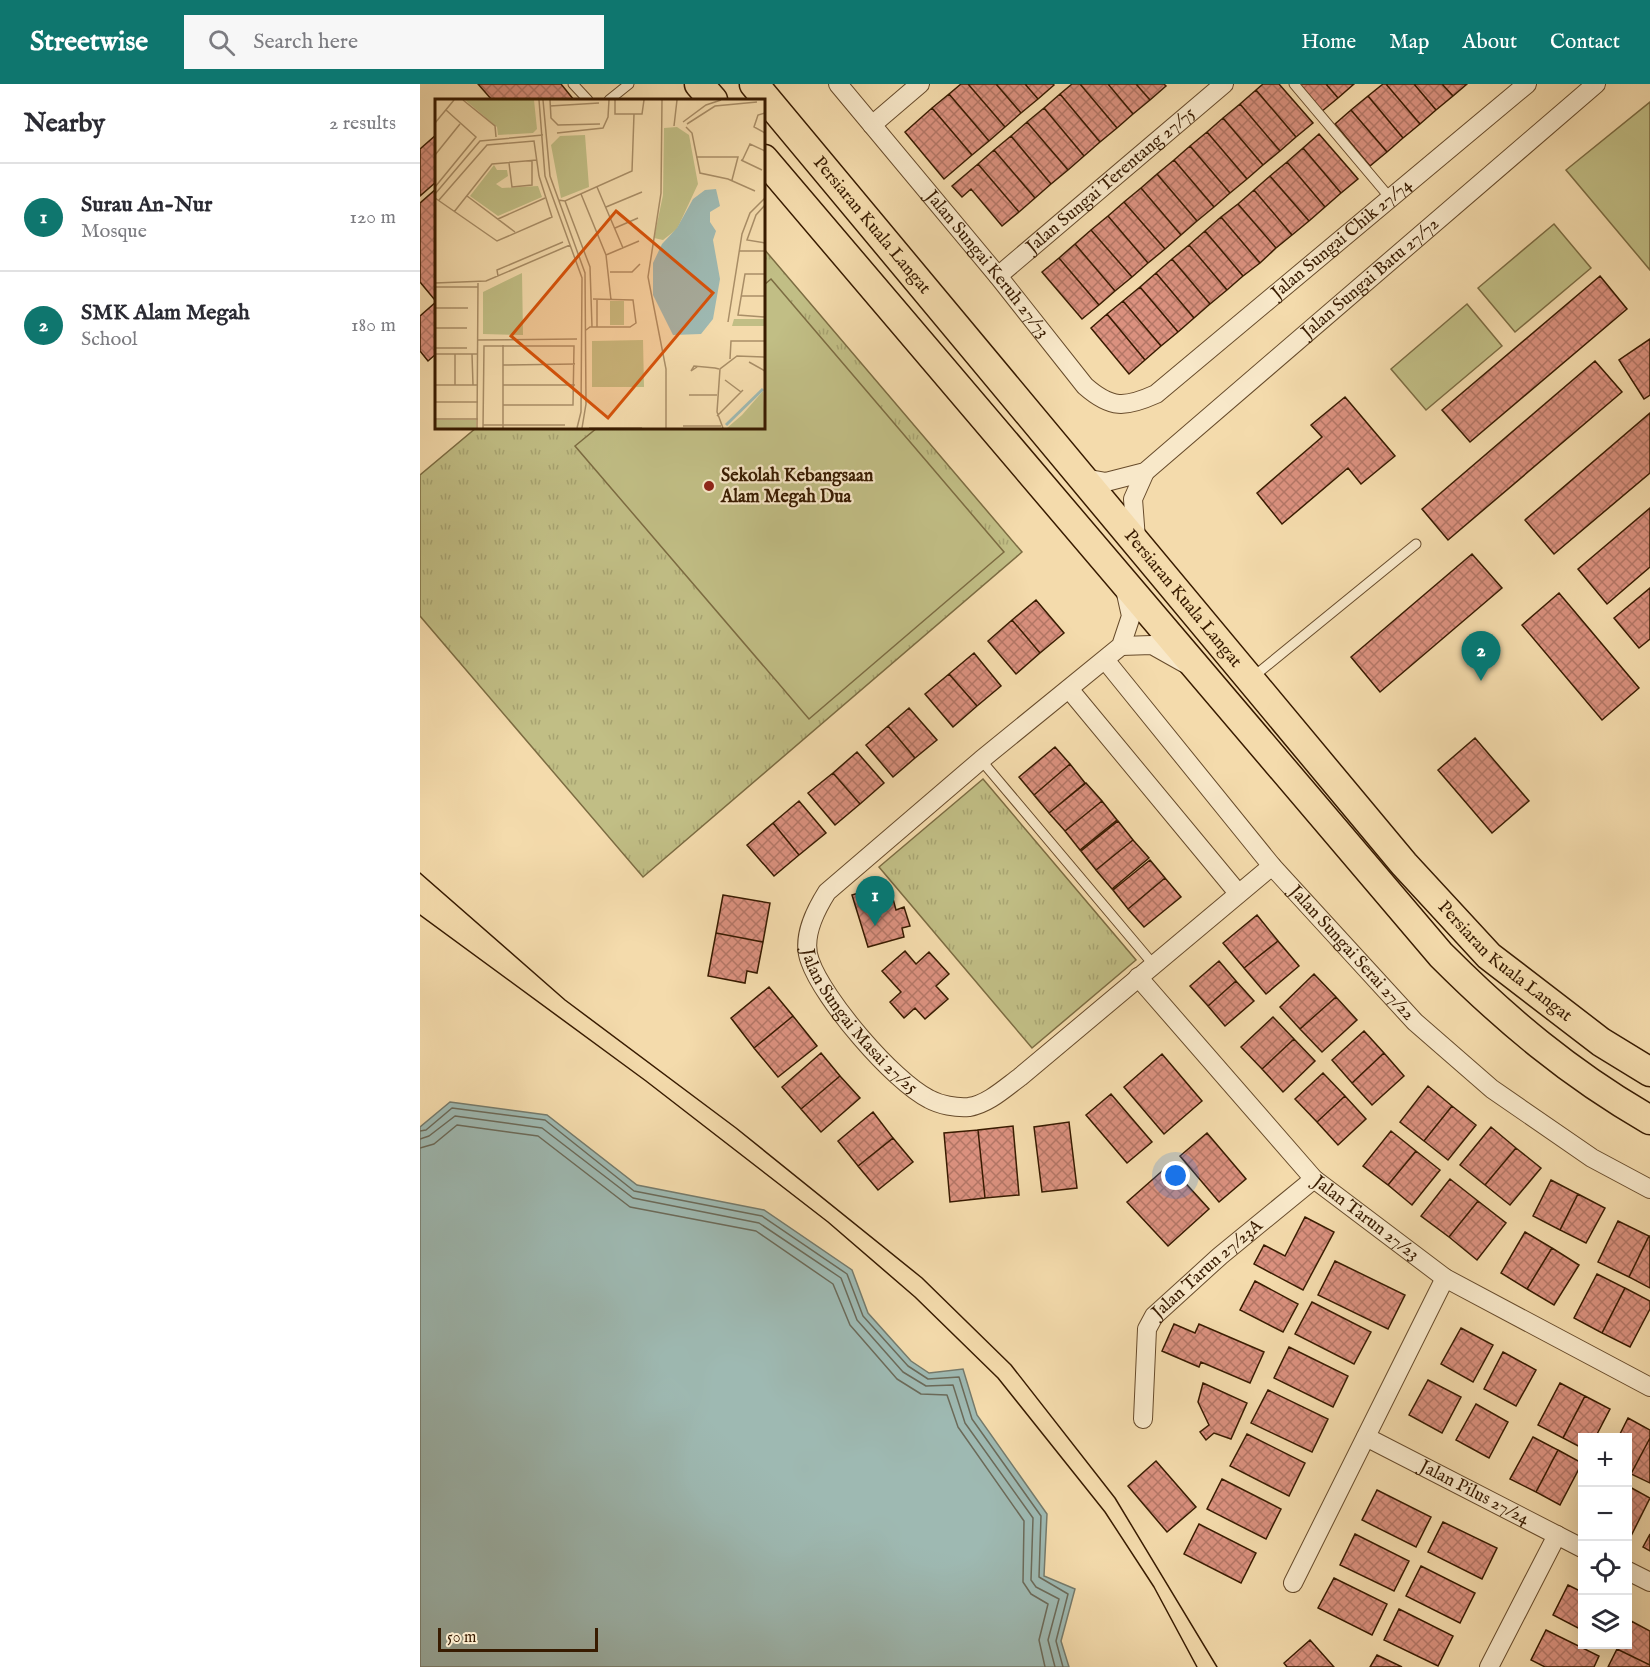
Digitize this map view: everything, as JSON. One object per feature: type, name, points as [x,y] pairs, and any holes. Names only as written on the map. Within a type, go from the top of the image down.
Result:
[{"type":"main road","points":[[699,84],[712,99]]},
{"type":"main road","name":"Persiaran Kuala Langat","points":[[754,84],[856,209],[1137,540],[1404,864],[1489,956],[1593,1036],[1650,1072]]},
{"type":"main road","name":"Persiaran Kuala Langat","points":[[765,160],[1434,946],[1495,1010],[1584,1080],[1650,1120]]},
{"type":"street","name":"Jalan Sungai Keruh 27/73","points":[[838,84],[998,276],[1085,386],[1099,399],[1116,404],[1135,403],[1156,394]]},
{"type":"street","points":[[872,125],[920,84]]},
{"type":"street","name":"Jalan Sungai Terentang 27/75","points":[[998,276],[1224,84]]},
{"type":"street","name":"Jalan Sungai Chik 27/74","points":[[1156,394],[1527,84]]},
{"type":"street","name":"Jalan Sungai Batu 27/72","points":[[1145,472],[1596,84]]},
{"type":"street","points":[[1084,478],[1107,482],[1145,472]]},
{"type":"street","points":[[1137,540],[1133,499],[1145,472]]},
{"type":"street","name":"Jalan Sungai Masai 27/25","points":[[1122,579],[1131,616],[1121,646],[1106,661],[981,760],[826,892],[814,913],[808,935],[809,960],[835,1004],[894,1072],[930,1100],[948,1106],[970,1107],[994,1096],[1011,1083],[1272,866]]},
{"type":"street","points":[[1121,646],[1152,645],[1198,670]]},
{"type":"street","name":"Jalan Sungai Serai 27/22","points":[[1106,661],[1272,866],[1415,1022],[1492,1089],[1592,1158],[1650,1189]]},
{"type":"street","points":[[1070,689],[1238,893]]},
{"type":"street","name":"Jalan Tarun 27/23","points":[[1138,977],[1314,1179],[1445,1278],[1650,1387]]},
{"type":"street","name":"Jalan Tarun 27/23A","points":[[1143,1419],[1147,1329],[1154,1316],[1220,1256],[1314,1179]]},
{"type":"street","points":[[1293,1583],[1445,1278]]},
{"type":"street","name":"Jalan Pilus 27/24","points":[[1366,1437],[1578,1546]]},
{"type":"street","points":[[1489,1667],[1557,1535]]},
{"type":"street","points":[[1632,1573],[1650,1582]]},
{"type":"lane","points":[[573,84],[587,99]]},
{"type":"lane","points":[[610,99],[629,84]]},
{"type":"lane","points":[[1294,84],[1391,199]]},
{"type":"lane","points":[[1251,678],[1416,544]]},
{"type":"lane","points":[[981,760],[1154,964]]},
{"type":"green space","points":[[1650,102],[1650,270],[1566,170]]},
{"type":"green space","points":[[1554,224],[1591,268],[1515,332],[1478,288]]},
{"type":"green space","name":"Sekolah Kebangsaan Alam Megah Dua","points":[[765,250],[1022,552],[643,877],[420,616],[420,475],[475,429],[765,429]]},
{"type":"green space","points":[[771,279],[1004,552],[809,719],[575,446],[596,429],[765,429],[765,284]]},
{"type":"green space","points":[[1467,304],[1502,346],[1426,410],[1391,369]]},
{"type":"green space","points":[[983,779],[1136,960],[1032,1048],[879,867]]},
{"type":"water","points":[[450,1102],[547,1115],[637,1185],[764,1210],[852,1270],[868,1313],[911,1361],[929,1373],[963,1369],[977,1415],[1047,1514],[1044,1576],[1075,1589],[1061,1641],[1069,1667],[420,1667],[420,1127]]},
{"type":"building","points":[[478,84],[561,84],[573,99],[491,99]]},
{"type":"building","points":[[961,84],[968,84],[1005,127],[989,141],[949,94]]},
{"type":"building","points":[[968,84],[996,84],[1021,113],[1005,127]]},
{"type":"building","points":[[996,84],[1025,84],[1038,99],[1021,113]]},
{"type":"building","points":[[1025,84],[1053,84],[1054,85],[1038,99]]},
{"type":"building","points":[[1072,84],[1080,84],[1117,128],[1100,142],[1060,94]]},
{"type":"building","points":[[1080,84],[1108,84],[1133,114],[1117,128]]},
{"type":"building","points":[[1108,84],[1136,84],[1150,100],[1133,114]]},
{"type":"building","points":[[1136,84],[1164,84],[1166,86],[1150,100]]},
{"type":"building","points":[[1263,84],[1279,84],[1313,123],[1296,137],[1256,90]]},
{"type":"building","points":[[1298,84],[1326,84],[1338,98],[1321,112]]},
{"type":"building","points":[[1326,84],[1354,84],[1338,98]]},
{"type":"building","points":[[1386,84],[1420,124],[1403,138],[1368,96]]},
{"type":"building","points":[[1386,84],[1414,84],[1436,110],[1420,124]]},
{"type":"building","points":[[1414,84],[1442,84],[1453,96],[1436,110]]},
{"type":"building","points":[[1442,84],[1467,84],[1453,96]]},
{"type":"building","points":[[1256,90],[1296,137],[1280,151],[1240,104]]},
{"type":"building","points":[[949,94],[989,141],[972,155],[932,108]]},
{"type":"building","points":[[1060,94],[1100,142],[1084,156],[1044,108]]},
{"type":"building","points":[[1368,96],[1403,138],[1387,152],[1351,110]]},
{"type":"building","points":[[1240,104],[1280,151],[1263,165],[1223,118]]},
{"type":"building","points":[[932,108],[972,155],[944,179],[905,132]]},
{"type":"building","points":[[1044,108],[1084,156],[1068,170],[1027,122]]},
{"type":"building","points":[[1351,110],[1387,152],[1370,166],[1335,124]]},
{"type":"building","points":[[1223,118],[1263,165],[1247,179],[1207,132]]},
{"type":"building","points":[[1027,122],[1068,170],[1051,184],[1011,136]]},
{"type":"building","points":[[1207,132],[1247,179],[1230,193],[1190,146]]},
{"type":"building","points":[[1319,134],[1358,179],[1341,193],[1303,148]]},
{"type":"building","points":[[435,136],[435,183],[420,196],[420,149]]},
{"type":"building","points":[[1011,136],[1051,184],[1035,198],[994,150]]},
{"type":"building","points":[[1190,146],[1230,193],[1214,207],[1174,160]]},
{"type":"building","points":[[1303,148],[1341,193],[1325,207],[1287,162]]},
{"type":"building","points":[[994,150],[1035,198],[1019,212],[978,164]]},
{"type":"building","points":[[1174,160],[1214,207],[1197,221],[1157,174]]},
{"type":"building","points":[[1287,162],[1325,207],[1309,221],[1270,176]]},
{"type":"building","points":[[978,164],[1019,212],[1002,226],[971,189],[962,197],[952,186]]},
{"type":"building","points":[[1157,174],[1197,221],[1181,235],[1141,188]]},
{"type":"building","points":[[1270,176],[1309,221],[1292,235],[1254,190]]},
{"type":"building","points":[[1141,188],[1181,235],[1165,249],[1124,202]]},
{"type":"building","points":[[435,190],[434,299],[420,282],[420,203]]},
{"type":"building","points":[[1254,190],[1292,235],[1276,248],[1238,204]]},
{"type":"building","points":[[1124,202],[1165,249],[1148,263],[1108,216]]},
{"type":"building","points":[[1238,204],[1276,248],[1260,263],[1221,217]]},
{"type":"building","points":[[1108,216],[1148,263],[1132,277],[1091,230]]},
{"type":"building","points":[[1221,217],[1260,263],[1243,276],[1205,231]]},
{"type":"building","points":[[1091,230],[1132,277],[1115,291],[1075,244]]},
{"type":"building","points":[[1205,231],[1243,276],[1227,290],[1189,245]]},
{"type":"building","points":[[1075,244],[1115,291],[1099,305],[1059,258]]},
{"type":"building","points":[[1189,245],[1227,290],[1210,304],[1172,259]]},
{"type":"building","points":[[1059,258],[1099,305],[1082,319],[1042,272]]},
{"type":"building","points":[[1172,259],[1210,304],[1194,318],[1156,273]]},
{"type":"building","points":[[1156,273],[1194,318],[1178,332],[1140,287]]},
{"type":"building","points":[[1600,276],[1627,309],[1470,442],[1442,410]]},
{"type":"building","points":[[1140,287],[1178,332],[1161,346],[1123,301]]},
{"type":"building","points":[[1123,301],[1161,346],[1145,360],[1107,314]]},
{"type":"building","points":[[435,303],[435,355],[428,361],[420,351],[420,316]]},
{"type":"building","points":[[1107,314],[1145,360],[1129,374],[1091,328]]},
{"type":"building","points":[[1650,339],[1650,395],[1644,399],[1619,360]]},
{"type":"building","points":[[1595,361],[1622,392],[1448,540],[1422,509]]},
{"type":"building","points":[[1345,397],[1395,456],[1361,484],[1348,468],[1282,524],[1257,493],[1322,437],[1311,425]]},
{"type":"building","points":[[1650,413],[1650,473],[1554,554],[1525,520]]},
{"type":"building","points":[[1650,508],[1650,567],[1607,604],[1578,569]]},
{"type":"building","points":[[1472,554],[1502,588],[1380,692],[1351,657]]},
{"type":"building","points":[[1650,588],[1650,639],[1639,648],[1614,618]]},
{"type":"building","points":[[1559,593],[1639,688],[1602,720],[1522,625]]},
{"type":"building","points":[[1036,600],[1064,633],[1040,653],[1012,620]]},
{"type":"building","points":[[1012,620],[1040,653],[1016,674],[988,641]]},
{"type":"building","points":[[974,653],[1001,686],[977,706],[949,674]]},
{"type":"building","points":[[949,674],[977,706],[953,727],[925,694]]},
{"type":"building","points":[[909,708],[937,740],[915,758],[888,726]]},
{"type":"building","points":[[888,726],[915,758],[893,777],[866,745]]},
{"type":"building","points":[[1475,738],[1529,801],[1492,833],[1438,770]]},
{"type":"building","points":[[1055,747],[1070,764],[1034,795],[1019,777]]},
{"type":"building","points":[[857,752],[884,783],[860,804],[833,773]]},
{"type":"building","points":[[1070,764],[1085,783],[1049,813],[1034,795]]},
{"type":"building","points":[[833,773],[860,804],[835,825],[808,793]]},
{"type":"building","points":[[1086,783],[1102,801],[1065,831],[1049,813]]},
{"type":"building","points":[[799,801],[826,833],[799,855],[773,823]]},
{"type":"building","points":[[1102,801],[1117,820],[1080,850],[1065,831]]},
{"type":"building","points":[[1118,821],[1133,840],[1096,870],[1081,851]]},
{"type":"building","points":[[773,823],[799,855],[774,876],[747,845]]},
{"type":"building","points":[[1133,840],[1149,858],[1112,889],[1096,870]]},
{"type":"building","points":[[1150,860],[1165,878],[1128,909],[1113,890]]},
{"type":"building","points":[[1165,878],[1181,897],[1144,927],[1128,909]]},
{"type":"building","points":[[889,884],[896,910],[904,907],[910,926],[902,928],[904,937],[868,947],[852,895]]},
{"type":"building","points":[[723,895],[770,903],[763,942],[716,933]]},
{"type":"building","points":[[1257,915],[1278,941],[1244,968],[1223,943]]},
{"type":"building","points":[[716,933],[763,942],[757,973],[747,971],[745,983],[708,976]]},
{"type":"building","points":[[1278,941],[1299,966],[1266,994],[1244,968]]},
{"type":"building","points":[[905,951],[916,964],[929,952],[949,974],[936,986],[948,999],[925,1019],[915,1008],[904,1018],[890,1002],[901,992],[882,971]]},
{"type":"building","points":[[1219,961],[1236,981],[1208,1006],[1190,986]]},
{"type":"building","points":[[1314,974],[1336,997],[1300,1029],[1280,1007]]},
{"type":"building","points":[[1236,981],[1254,1001],[1225,1026],[1208,1006]]},
{"type":"building","points":[[769,987],[793,1016],[754,1048],[731,1018]]},
{"type":"building","points":[[1336,997],[1357,1020],[1322,1052],[1300,1029]]},
{"type":"building","points":[[793,1016],[817,1046],[778,1077],[754,1048]]},
{"type":"building","points":[[1273,1017],[1294,1039],[1262,1069],[1241,1047]]},
{"type":"building","points":[[1364,1031],[1384,1053],[1352,1083],[1332,1060]]},
{"type":"building","points":[[1294,1039],[1315,1061],[1283,1092],[1262,1069]]},
{"type":"building","points":[[821,1053],[840,1076],[801,1109],[782,1087]]},
{"type":"building","points":[[1384,1053],[1404,1076],[1372,1105],[1352,1083]]},
{"type":"building","points":[[1162,1054],[1202,1101],[1164,1134],[1124,1087]]},
{"type":"building","points":[[1323,1073],[1345,1096],[1317,1122],[1295,1099]]},
{"type":"building","points":[[840,1076],[860,1098],[821,1132],[801,1109]]},
{"type":"building","points":[[1428,1086],[1452,1106],[1424,1141],[1400,1122]]},
{"type":"building","points":[[1111,1094],[1152,1142],[1127,1163],[1086,1115]]},
{"type":"building","points":[[1345,1096],[1366,1119],[1338,1145],[1317,1122]]},
{"type":"building","points":[[1452,1106],[1476,1125],[1448,1160],[1424,1141]]},
{"type":"building","points":[[873,1112],[893,1138],[858,1166],[838,1141]]},
{"type":"building","points":[[1069,1122],[1077,1188],[1042,1192],[1034,1127]]},
{"type":"building","points":[[1013,1126],[1019,1195],[985,1198],[978,1130]]},
{"type":"building","points":[[1491,1127],[1516,1148],[1485,1185],[1460,1165]]},
{"type":"building","points":[[978,1130],[985,1198],[950,1202],[944,1133]]},
{"type":"building","points":[[1391,1131],[1416,1151],[1388,1185],[1363,1166]]},
{"type":"building","points":[[1207,1133],[1246,1179],[1219,1202],[1180,1156]]},
{"type":"building","points":[[893,1138],[913,1162],[878,1190],[858,1166]]},
{"type":"building","points":[[1516,1148],[1541,1168],[1510,1205],[1485,1185]]},
{"type":"building","points":[[1416,1151],[1440,1170],[1412,1205],[1388,1185]]},
{"type":"building","points":[[1169,1165],[1209,1209],[1168,1246],[1127,1202]]},
{"type":"building","points":[[1450,1179],[1478,1201],[1449,1237],[1421,1216]]},
{"type":"building","points":[[1551,1180],[1578,1194],[1560,1230],[1533,1216]]},
{"type":"building","points":[[1578,1194],[1605,1208],[1586,1243],[1560,1230]]},
{"type":"building","points":[[1478,1201],[1506,1223],[1477,1260],[1449,1237]]},
{"type":"building","points":[[1305,1217],[1334,1232],[1303,1290],[1254,1264],[1264,1245],[1285,1256]]},
{"type":"building","points":[[1618,1221],[1649,1236],[1629,1277],[1598,1262]]},
{"type":"building","points":[[1525,1232],[1552,1248],[1527,1289],[1501,1273]]},
{"type":"building","points":[[1650,1236],[1650,1288],[1629,1277]]},
{"type":"building","points":[[1552,1248],[1579,1265],[1554,1305],[1527,1289]]},
{"type":"building","points":[[1335,1261],[1405,1295],[1388,1329],[1318,1295]]},
{"type":"building","points":[[1597,1274],[1625,1288],[1602,1333],[1574,1318]]},
{"type":"building","points":[[1255,1281],[1298,1304],[1283,1332],[1240,1310]]},
{"type":"building","points":[[1625,1288],[1650,1301],[1650,1309],[1630,1347],[1602,1333]]},
{"type":"building","points":[[1312,1302],[1371,1332],[1354,1364],[1295,1334]]},
{"type":"building","points":[[1174,1324],[1195,1333],[1199,1324],[1264,1352],[1250,1383],[1201,1362],[1199,1367],[1162,1351]]},
{"type":"building","points":[[1461,1328],[1493,1345],[1473,1382],[1441,1364]]},
{"type":"building","points":[[1289,1347],[1348,1376],[1333,1407],[1274,1378]]},
{"type":"building","points":[[1503,1352],[1536,1370],[1516,1406],[1484,1389]]},
{"type":"building","points":[[1428,1380],[1461,1397],[1442,1433],[1409,1415]]},
{"type":"building","points":[[1203,1383],[1247,1403],[1231,1439],[1214,1433],[1206,1440],[1200,1432],[1209,1425],[1198,1402]]},
{"type":"building","points":[[1560,1383],[1585,1396],[1563,1438],[1538,1425]]},
{"type":"building","points":[[1268,1390],[1328,1419],[1312,1452],[1251,1423]]},
{"type":"building","points":[[1585,1396],[1610,1409],[1598,1433],[1578,1433],[1578,1446],[1563,1438]]},
{"type":"building","points":[[1476,1404],[1508,1422],[1489,1458],[1456,1440]]},
{"type":"building","points":[[1628,1418],[1650,1430],[1650,1438],[1632,1472],[1632,1433],[1620,1433]]},
{"type":"building","points":[[1247,1434],[1305,1463],[1289,1496],[1230,1466]]},
{"type":"building","points":[[1533,1437],[1558,1450],[1536,1492],[1510,1479]]},
{"type":"building","points":[[1650,1438],[1650,1483],[1632,1474]]},
{"type":"building","points":[[1558,1450],[1578,1461],[1578,1471],[1560,1505],[1536,1492]]},
{"type":"building","points":[[1156,1461],[1196,1507],[1167,1532],[1128,1486]]},
{"type":"building","points":[[1222,1479],[1281,1509],[1266,1539],[1207,1509]]},
{"type":"building","points":[[1632,1488],[1650,1498],[1632,1534]]},
{"type":"building","points":[[1377,1490],[1431,1517],[1416,1547],[1362,1520]]},
{"type":"building","points":[[1443,1522],[1497,1548],[1482,1579],[1428,1552]]},
{"type":"building","points":[[1199,1524],[1256,1553],[1241,1583],[1184,1554]]},
{"type":"building","points":[[1355,1534],[1409,1561],[1394,1591],[1340,1565]]},
{"type":"building","points":[[1650,1534],[1650,1551],[1643,1547]]},
{"type":"building","points":[[1421,1566],[1475,1593],[1460,1623],[1406,1596]]},
{"type":"building","points":[[1334,1578],[1387,1604],[1372,1635],[1318,1608]]},
{"type":"building","points":[[1568,1585],[1578,1590],[1578,1628],[1553,1615]]},
{"type":"building","points":[[1399,1609],[1453,1636],[1438,1666],[1384,1640]]},
{"type":"building","points":[[1632,1622],[1650,1631],[1650,1665],[1617,1649],[1632,1649]]},
{"type":"building","points":[[1546,1630],[1578,1646],[1578,1649],[1585,1649],[1599,1656],[1594,1667],[1545,1667],[1531,1660]]},
{"type":"building","points":[[1310,1640],[1334,1667],[1287,1667],[1284,1663]]},
{"type":"building","points":[[1617,1649],[1650,1665],[1650,1667],[1608,1667]]},
{"type":"building","points":[[1377,1655],[1402,1667],[1370,1667]]},
{"type":"tram line","points":[[420,873],[565,1000],[736,1128],[922,1278],[1011,1365],[1115,1498],[1217,1667]]},
{"type":"tram line","points":[[420,915],[646,1081],[828,1222],[915,1297],[998,1378],[1105,1512],[1154,1587],[1197,1667]]},
{"type":"place","name":"Sekolah Kebangsaan Alam Megah Dua","points":[[709,486]]},
{"type":"place","name":"SMK Alam Megah","points":[[1481,681]]},
{"type":"place","name":"Surau An-Nur","points":[[875,926]]}]
